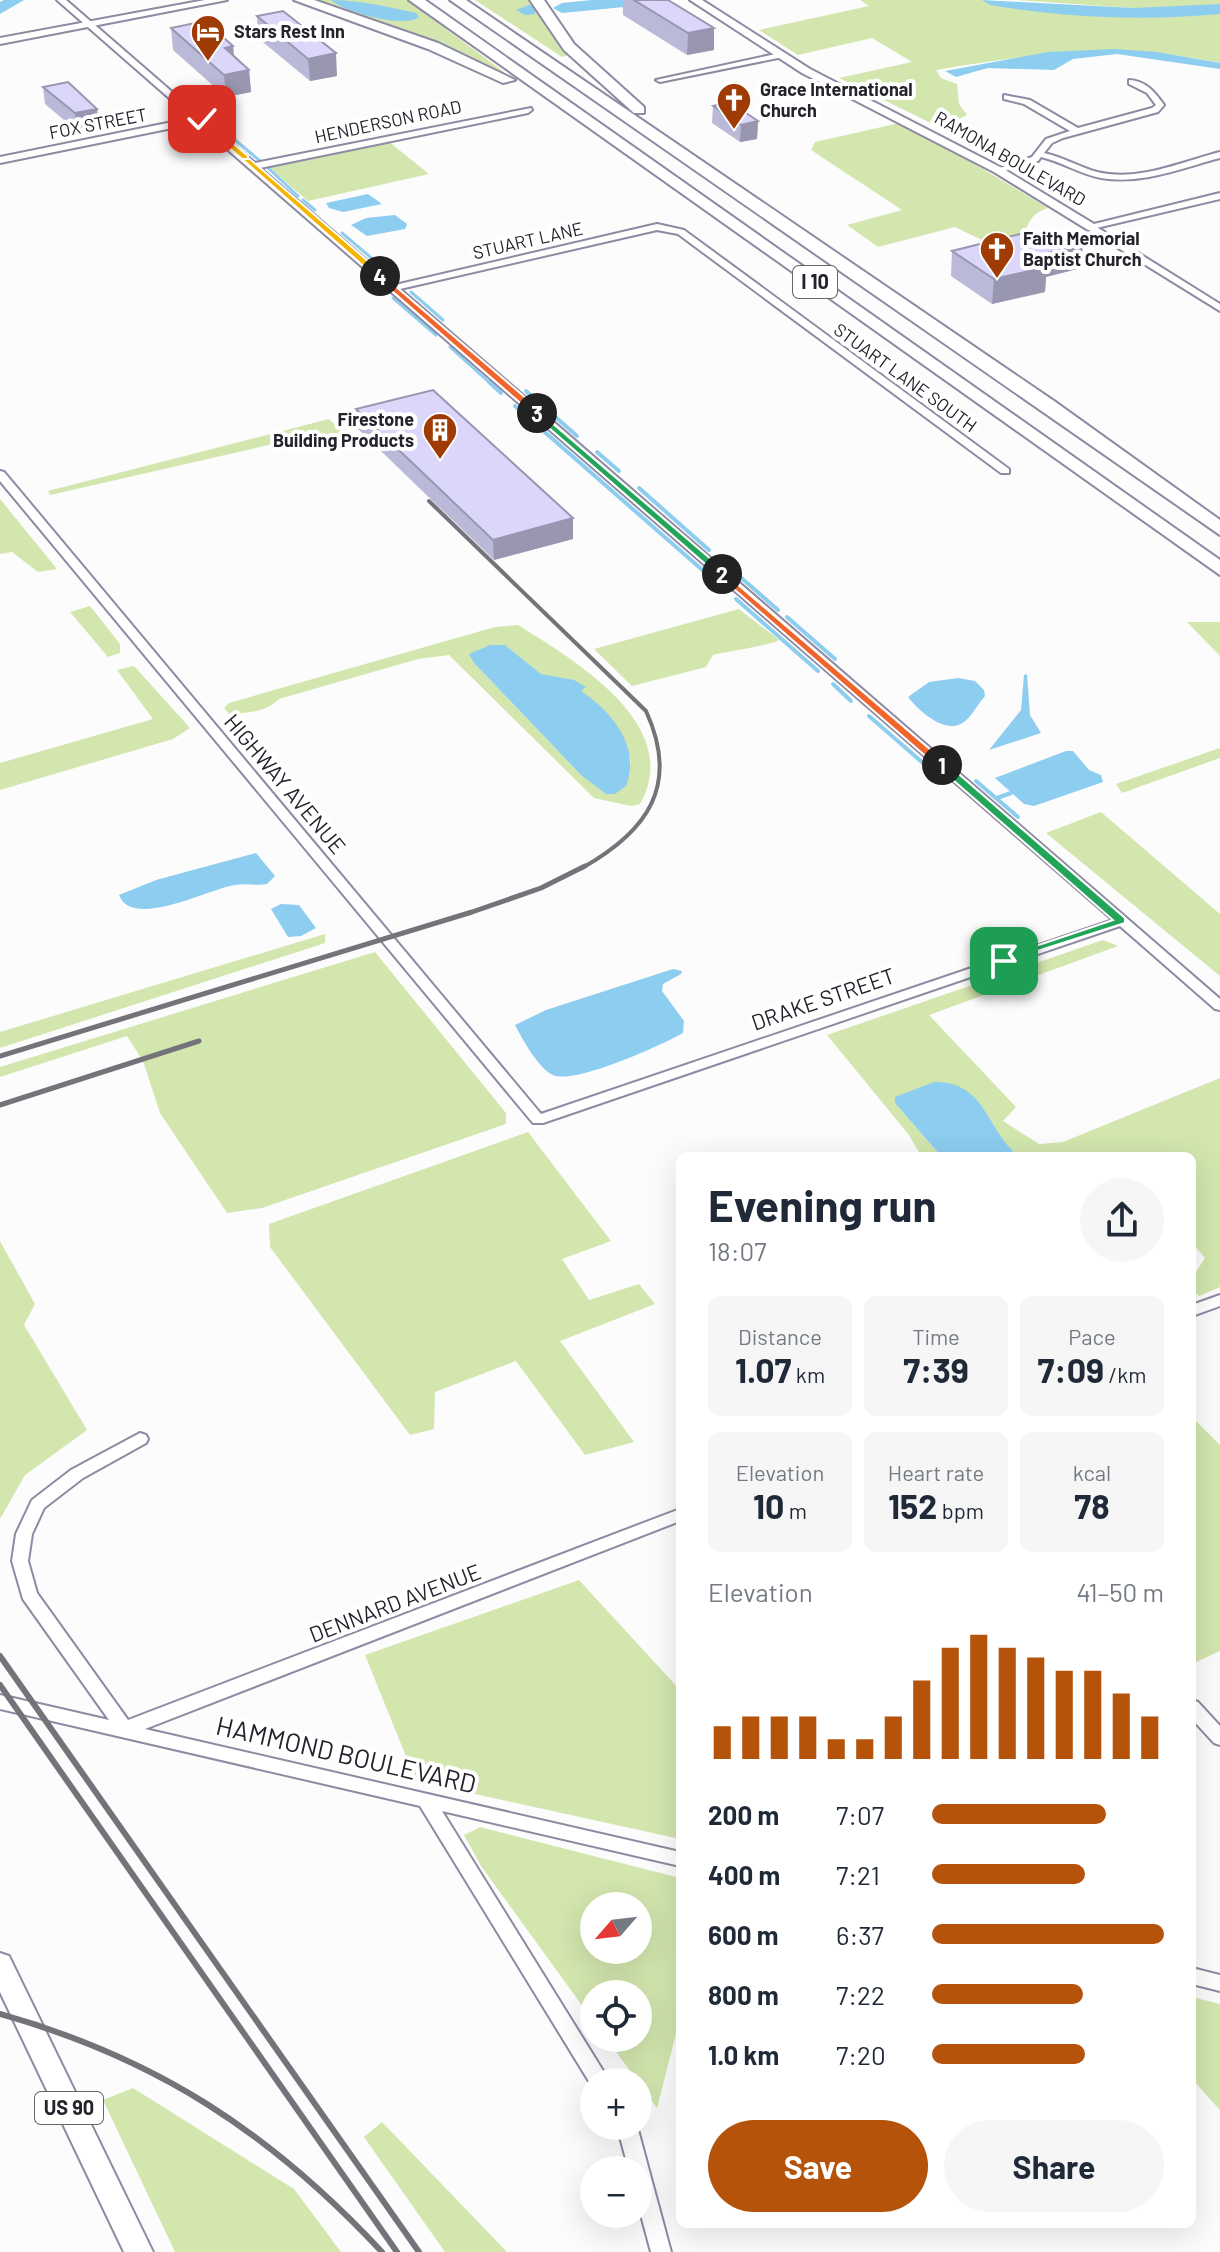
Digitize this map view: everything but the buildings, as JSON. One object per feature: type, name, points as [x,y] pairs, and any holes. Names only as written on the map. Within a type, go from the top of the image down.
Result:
[{"type":"highway","points":[[301,0],[465,59],[604,134]]},
{"type":"highway","name":"I 10","points":[[416,0],[1220,569]]},
{"type":"highway","name":"I 10","points":[[457,0],[1048,405],[1220,529]]},
{"type":"highway","points":[[537,0],[569,47],[671,137],[688,161]]},
{"type":"highway","points":[[1140,512],[1164,539],[1220,588]]},
{"type":"main road","name":"US 90","points":[[0,1964],[139,2252]]},
{"type":"street","points":[[61,0],[202,119],[1220,1006]]},
{"type":"street","points":[[0,41],[222,0]]},
{"type":"street","name":"RAMONA BOULEVARD","points":[[695,0],[780,55],[998,170],[1220,308]]},
{"type":"street","points":[[660,80],[780,55]]},
{"type":"street","points":[[1042,155],[1049,141],[1155,110],[1160,105],[1157,98],[1132,82]]},
{"type":"street","points":[[1007,97],[1027,102],[1077,131]]},
{"type":"street","name":"HENDERSON ROAD","points":[[255,166],[528,110]]},
{"type":"street","name":"FOX STREET","points":[[0,160],[202,119]]},
{"type":"street","points":[[998,170],[1042,155],[1066,160],[1092,173],[1119,177],[1220,155]]},
{"type":"street","points":[[1092,228],[1220,196]]},
{"type":"street","name":"STUART LANE","points":[[393,288],[657,227],[669,228]]},
{"type":"street","name":"STUART LANE SOUTH","points":[[669,228],[681,232],[1005,471]]},
{"type":"street","name":"HIGHWAY AVENUE","points":[[0,474],[538,1120]]},
{"type":"street","name":"DRAKE STREET","points":[[538,1120],[1121,921]]},
{"type":"street","points":[[1196,1309],[1220,1300]]},
{"type":"street","points":[[125,1729],[29,1595],[20,1561],[24,1534],[38,1504],[77,1474],[140,1439]]},
{"type":"street","name":"DENNARD AVENUE","points":[[125,1729],[676,1517]]},
{"type":"street","name":"HAMMOND BOULEVARD","points":[[0,1702],[676,1858]]},
{"type":"street","points":[[1196,1711],[1220,1738]]},
{"type":"street","points":[[426,1801],[591,2068]]},
{"type":"street","points":[[1196,1977],[1220,1983]]},
{"type":"street","points":[[631,2140],[661,2252]]},
{"type":"green space","points":[[311,0],[407,0],[512,78],[510,78]]},
{"type":"green space","points":[[475,0],[531,0],[568,55],[562,57]]},
{"type":"green space","points":[[860,0],[983,0],[1072,12],[1131,15],[1220,11],[1220,63],[1148,53],[1078,52],[936,70],[941,78],[957,84],[959,104],[967,115],[941,128],[839,78],[912,62],[872,38],[798,55],[759,30],[869,6]]},
{"type":"green space","points":[[1017,0],[1220,0],[1220,4],[1161,10]]},
{"type":"green space","points":[[904,122],[1048,208],[1030,220],[1024,234],[1030,240],[982,240],[955,227],[878,247],[847,225],[902,210],[811,150],[815,142]]},
{"type":"green space","points":[[388,141],[429,174],[308,201],[267,166]]},
{"type":"green space","points":[[329,419],[355,445],[328,450],[308,436],[50,495],[48,491]]},
{"type":"green space","points":[[0,499],[57,569],[38,572],[12,552],[0,554]]},
{"type":"green space","points":[[90,606],[120,644],[120,653],[108,657],[70,612]]},
{"type":"green space","points":[[739,609],[779,640],[713,655],[706,667],[632,686],[594,649]]},
{"type":"green space","points":[[1187,622],[1220,622],[1220,656]]},
{"type":"green space","points":[[518,625],[593,676],[617,698],[636,722],[648,748],[650,775],[640,804],[631,806],[594,798],[449,655],[418,659],[279,699],[269,707],[256,711],[229,714],[224,708],[229,703],[495,627]],"holes":[[[505,645],[541,674],[585,688],[580,691],[606,714],[623,740],[631,763],[581,775],[474,663],[470,654]]]},
{"type":"green space","points":[[134,666],[190,728],[173,739],[0,790],[0,763],[153,719],[117,670]]},
{"type":"green space","points":[[1220,748],[1220,758],[1122,793],[1116,784]]},
{"type":"green space","points":[[1101,812],[1220,914],[1220,976],[1046,833]]},
{"type":"green space","points":[[325,934],[325,943],[0,1048],[0,1032]]},
{"type":"green space","points":[[1103,940],[1118,946],[929,1015],[1016,1107],[1003,1121],[1039,1144],[1063,1142],[1220,1078],[1220,1287],[1199,1296],[1196,1294],[1196,1272],[1205,1258],[1196,1248],[1196,1152],[1013,1152],[999,1138],[993,1124],[895,1097],[895,1103],[938,1152],[919,1152],[909,1135],[827,1035]]},
{"type":"green space","points":[[375,952],[506,1113],[506,1124],[262,1208],[227,1213],[160,1113],[143,1061],[127,1036],[0,1077],[0,1067]]},
{"type":"green space","points":[[528,1132],[611,1241],[562,1259],[589,1300],[639,1284],[655,1304],[560,1341],[634,1442],[585,1455],[516,1361],[435,1392],[434,1429],[410,1435],[270,1247],[269,1224]]},
{"type":"green space","points":[[0,1241],[35,1304],[24,1325],[87,1430],[25,1475],[0,1519]]},
{"type":"green space","points":[[1196,1421],[1220,1445],[1220,1651],[1196,1662]]},
{"type":"green space","points":[[579,1580],[676,1686],[676,1838],[416,1781],[365,1655]]},
{"type":"green space","points":[[480,1827],[676,1877],[676,2034],[657,2108],[652,2101],[652,2068],[628,2068],[616,2052],[652,2052],[652,1980],[580,1980],[580,2003],[481,1866],[464,1835]]},
{"type":"green space","points":[[1196,1998],[1220,2004],[1220,2110],[1196,2083]]},
{"type":"green space","points":[[133,2088],[294,2189],[341,2252],[175,2252],[103,2100]]},
{"type":"green space","points":[[382,2122],[507,2252],[445,2252],[364,2137]]},
{"type":"water","points":[[1114,49],[1157,52],[1220,63],[1220,69],[1117,54],[1073,59],[1054,70],[988,68],[956,77],[945,71],[1048,52]]},
{"type":"water","points":[[368,194],[382,204],[343,212],[329,208],[326,203]]},
{"type":"water","points":[[395,215],[407,224],[405,229],[367,236],[351,225],[366,218]]},
{"type":"water","points":[[490,645],[505,645],[541,674],[574,680],[586,687],[581,691],[613,720],[627,744],[630,771],[626,786],[615,794],[606,794],[581,775],[474,663],[469,654]]},
{"type":"water","points":[[1027,674],[1030,715],[1041,733],[989,750],[1021,710],[1024,675]]},
{"type":"water","points":[[958,678],[975,681],[984,690],[985,696],[967,719],[957,725],[949,726],[933,720],[908,697],[929,682]]},
{"type":"water","points":[[1073,751],[1089,770],[1101,775],[1103,782],[1034,806],[1024,804],[995,778]]},
{"type":"water","points":[[256,853],[275,876],[267,884],[235,885],[154,908],[139,909],[127,905],[119,895],[156,880]]},
{"type":"water","points":[[281,904],[299,905],[316,928],[301,936],[288,937],[271,909]]},
{"type":"water","points":[[673,969],[682,971],[681,974],[663,984],[662,991],[684,1021],[683,1033],[618,1062],[564,1077],[553,1075],[536,1060],[515,1025],[546,1010]]},
{"type":"water","points":[[934,1082],[964,1089],[982,1107],[1014,1152],[938,1152],[895,1103],[895,1097]]},
{"type":"waterway","points":[[0,9],[16,0]]},
{"type":"waterway","points":[[339,0],[385,15],[410,17]]},
{"type":"waterway","points":[[562,8],[645,0]]},
{"type":"waterway","points":[[990,0],[1105,13],[1220,9]]},
{"type":"waterway","points":[[201,110],[216,123]]},
{"type":"waterway","points":[[223,130],[259,160]]},
{"type":"waterway","points":[[267,167],[298,196]]},
{"type":"waterway","points":[[303,200],[315,210]]},
{"type":"waterway","points":[[342,233],[396,279]]},
{"type":"waterway","points":[[372,279],[388,293]]},
{"type":"waterway","points":[[411,292],[443,320]]},
{"type":"waterway","points":[[393,298],[436,335]]},
{"type":"waterway","points":[[450,347],[491,384]]},
{"type":"waterway","points":[[489,382],[501,393]]},
{"type":"waterway","points":[[526,391],[577,436]]},
{"type":"waterway","points":[[515,406],[715,581]]},
{"type":"waterway","points":[[597,452],[619,471]]},
{"type":"waterway","points":[[639,488],[709,550]]},
{"type":"waterway","points":[[730,568],[778,610]]},
{"type":"waterway","points":[[736,599],[818,671]]},
{"type":"waterway","points":[[787,617],[835,659]]},
{"type":"waterway","points":[[833,684],[851,701]]},
{"type":"waterway","points":[[869,716],[923,763]]},
{"type":"waterway","points":[[935,773],[941,779]]},
{"type":"waterway","points":[[976,781],[1018,817]]},
{"type":"waterway","points":[[997,798],[1011,793]]},
{"type":"railway","points":[[429,501],[646,711],[656,737],[660,762],[652,803],[625,838],[582,868]]},
{"type":"railway","points":[[0,1056],[472,912],[541,888],[585,866]]},
{"type":"railway","points":[[0,1105],[199,1041]]},
{"type":"railway","points":[[0,1656],[419,2252]]},
{"type":"railway","points":[[0,1685],[397,2252]]},
{"type":"railway","points":[[0,2014],[110,2053],[161,2077],[208,2105],[298,2171],[382,2252]]},
{"type":"place","name":"Stars Rest Inn","points":[[208,63]]},
{"type":"place","name":"Grace International Church","points":[[734,131]]},
{"type":"place","name":"Faith Memorial Baptist Church","points":[[997,280]]},
{"type":"place","name":"Firestone Building Products","points":[[440,461]]},
{"type":"route","points":[[202,119],[1121,921],[1004,961]]}]
